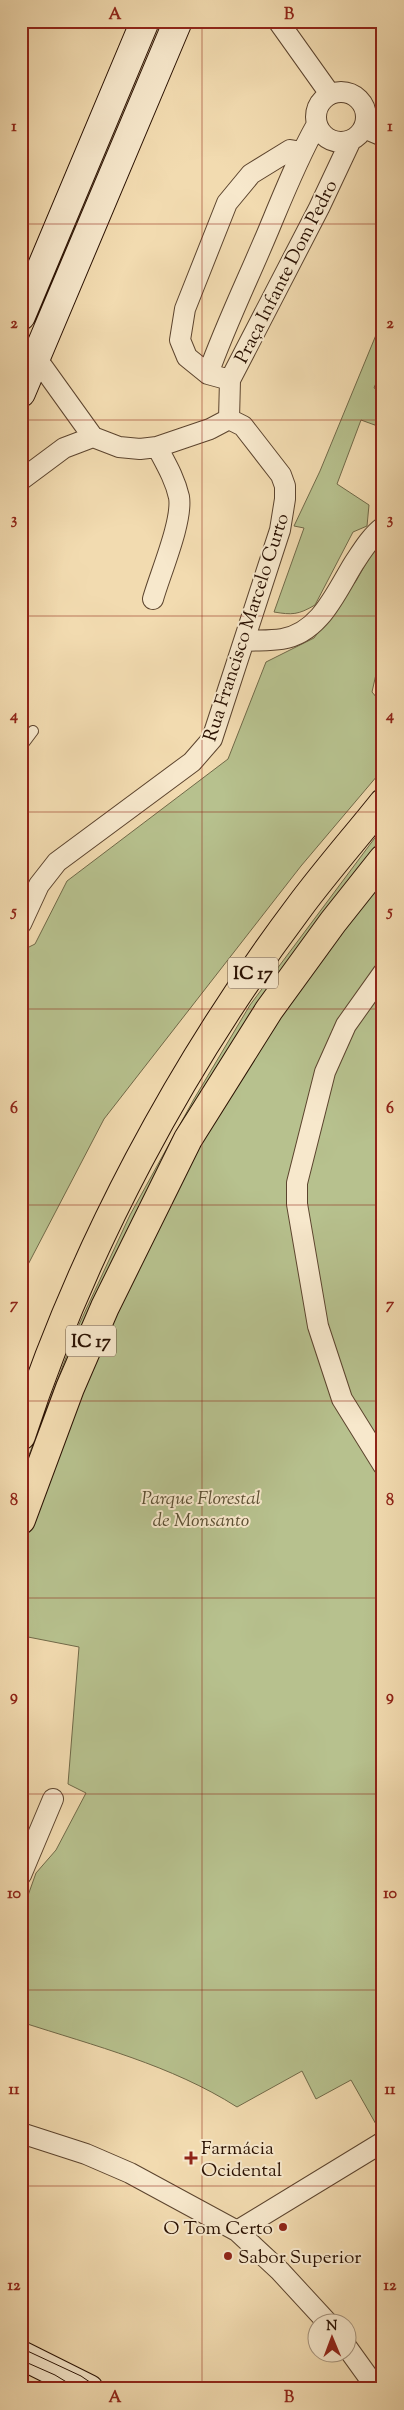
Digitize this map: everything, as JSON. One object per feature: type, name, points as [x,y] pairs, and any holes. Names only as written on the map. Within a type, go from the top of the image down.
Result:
[{"type":"highway","name":"IC 17","points":[[21,1436],[38,1385],[96,1248],[142,1156],[195,1062],[249,978],[300,906],[383,803]]},
{"type":"highway","name":"IC 17","points":[[21,1520],[70,1388],[105,1306],[188,1139],[269,1010],[333,922],[383,859]]},
{"type":"street","points":[[21,316],[145,21]]},
{"type":"street","points":[[21,393],[37,359],[178,21]]},
{"type":"street","points":[[278,21],[330,94]]},
{"type":"street","points":[[383,107],[344,92],[330,94],[317,108],[317,124],[329,139],[337,142],[357,134],[383,136]]},
{"type":"street","points":[[357,134],[367,117],[361,100]]},
{"type":"street","name":"Praça Infante Dom Pedro","points":[[208,374],[240,292],[302,152],[317,124]]},
{"type":"street","name":"Praça Infante Dom Pedro","points":[[302,152],[290,150],[251,174],[227,203],[184,309],[180,340],[186,357],[208,374],[230,380],[357,134]]},
{"type":"street","points":[[37,359],[93,438],[119,447],[157,448],[210,429],[229,419],[230,380]]},
{"type":"street","name":"Rua Francisco Marcelo Curto","points":[[21,924],[39,885],[57,862],[192,762],[212,739],[280,530],[285,499],[285,486],[276,466],[243,426],[229,419]]},
{"type":"street","points":[[21,480],[64,448],[93,438]]},
{"type":"street","points":[[153,599],[179,514],[179,499],[173,477],[157,448]]},
{"type":"street","points":[[244,641],[283,638],[298,634],[316,622],[356,559],[376,532],[383,527]]},
{"type":"street","points":[[383,973],[346,1024],[325,1072],[297,1183],[297,1204],[318,1326],[342,1399],[383,1466]]},
{"type":"street","points":[[21,1876],[53,1799]]},
{"type":"street","points":[[21,2133],[86,2154],[130,2173],[237,2231],[280,2271],[318,2312]]},
{"type":"street","points":[[237,2231],[383,2142]]},
{"type":"street","points":[[21,2355],[89,2389]]},
{"type":"street","points":[[356,2360],[377,2389]]},
{"type":"lane","points":[[21,747],[33,731]]},
{"type":"green space","points":[[383,318],[383,366],[374,388],[383,392],[383,428],[361,420],[337,484],[369,505],[367,526],[353,532],[315,605],[295,613],[274,612],[304,528],[294,526],[320,471]]},
{"type":"green space","points":[[383,541],[383,643],[372,692],[383,705],[383,769],[301,866],[104,1119],[21,1278],[21,951],[35,944],[67,881],[228,759],[266,662],[314,638],[356,581],[372,553]]},
{"type":"green space","name":"Parque Florestal de Monsanto","points":[[383,827],[383,2122],[377,2126],[351,2080],[316,2099],[302,2071],[237,2107],[186,2079],[159,2068],[104,2048],[21,2022],[21,2001],[27,1960],[21,1957],[21,1915],[36,1873],[56,1850],[86,1793],[68,1784],[79,1647],[23,1636],[21,1632],[21,1476],[76,1331],[130,1215],[194,1099],[250,1005]]},
{"type":"tram line","points":[[21,2348],[81,2376],[100,2389]]},
{"type":"tram line","points":[[21,2360],[55,2375],[78,2389]]},
{"type":"place","name":"Farmácia Ocidental","points":[[191,2158]]},
{"type":"place","name":"O Tom Certo","points":[[283,2227]]},
{"type":"place","name":"Sabor Superior","points":[[228,2256]]}]
